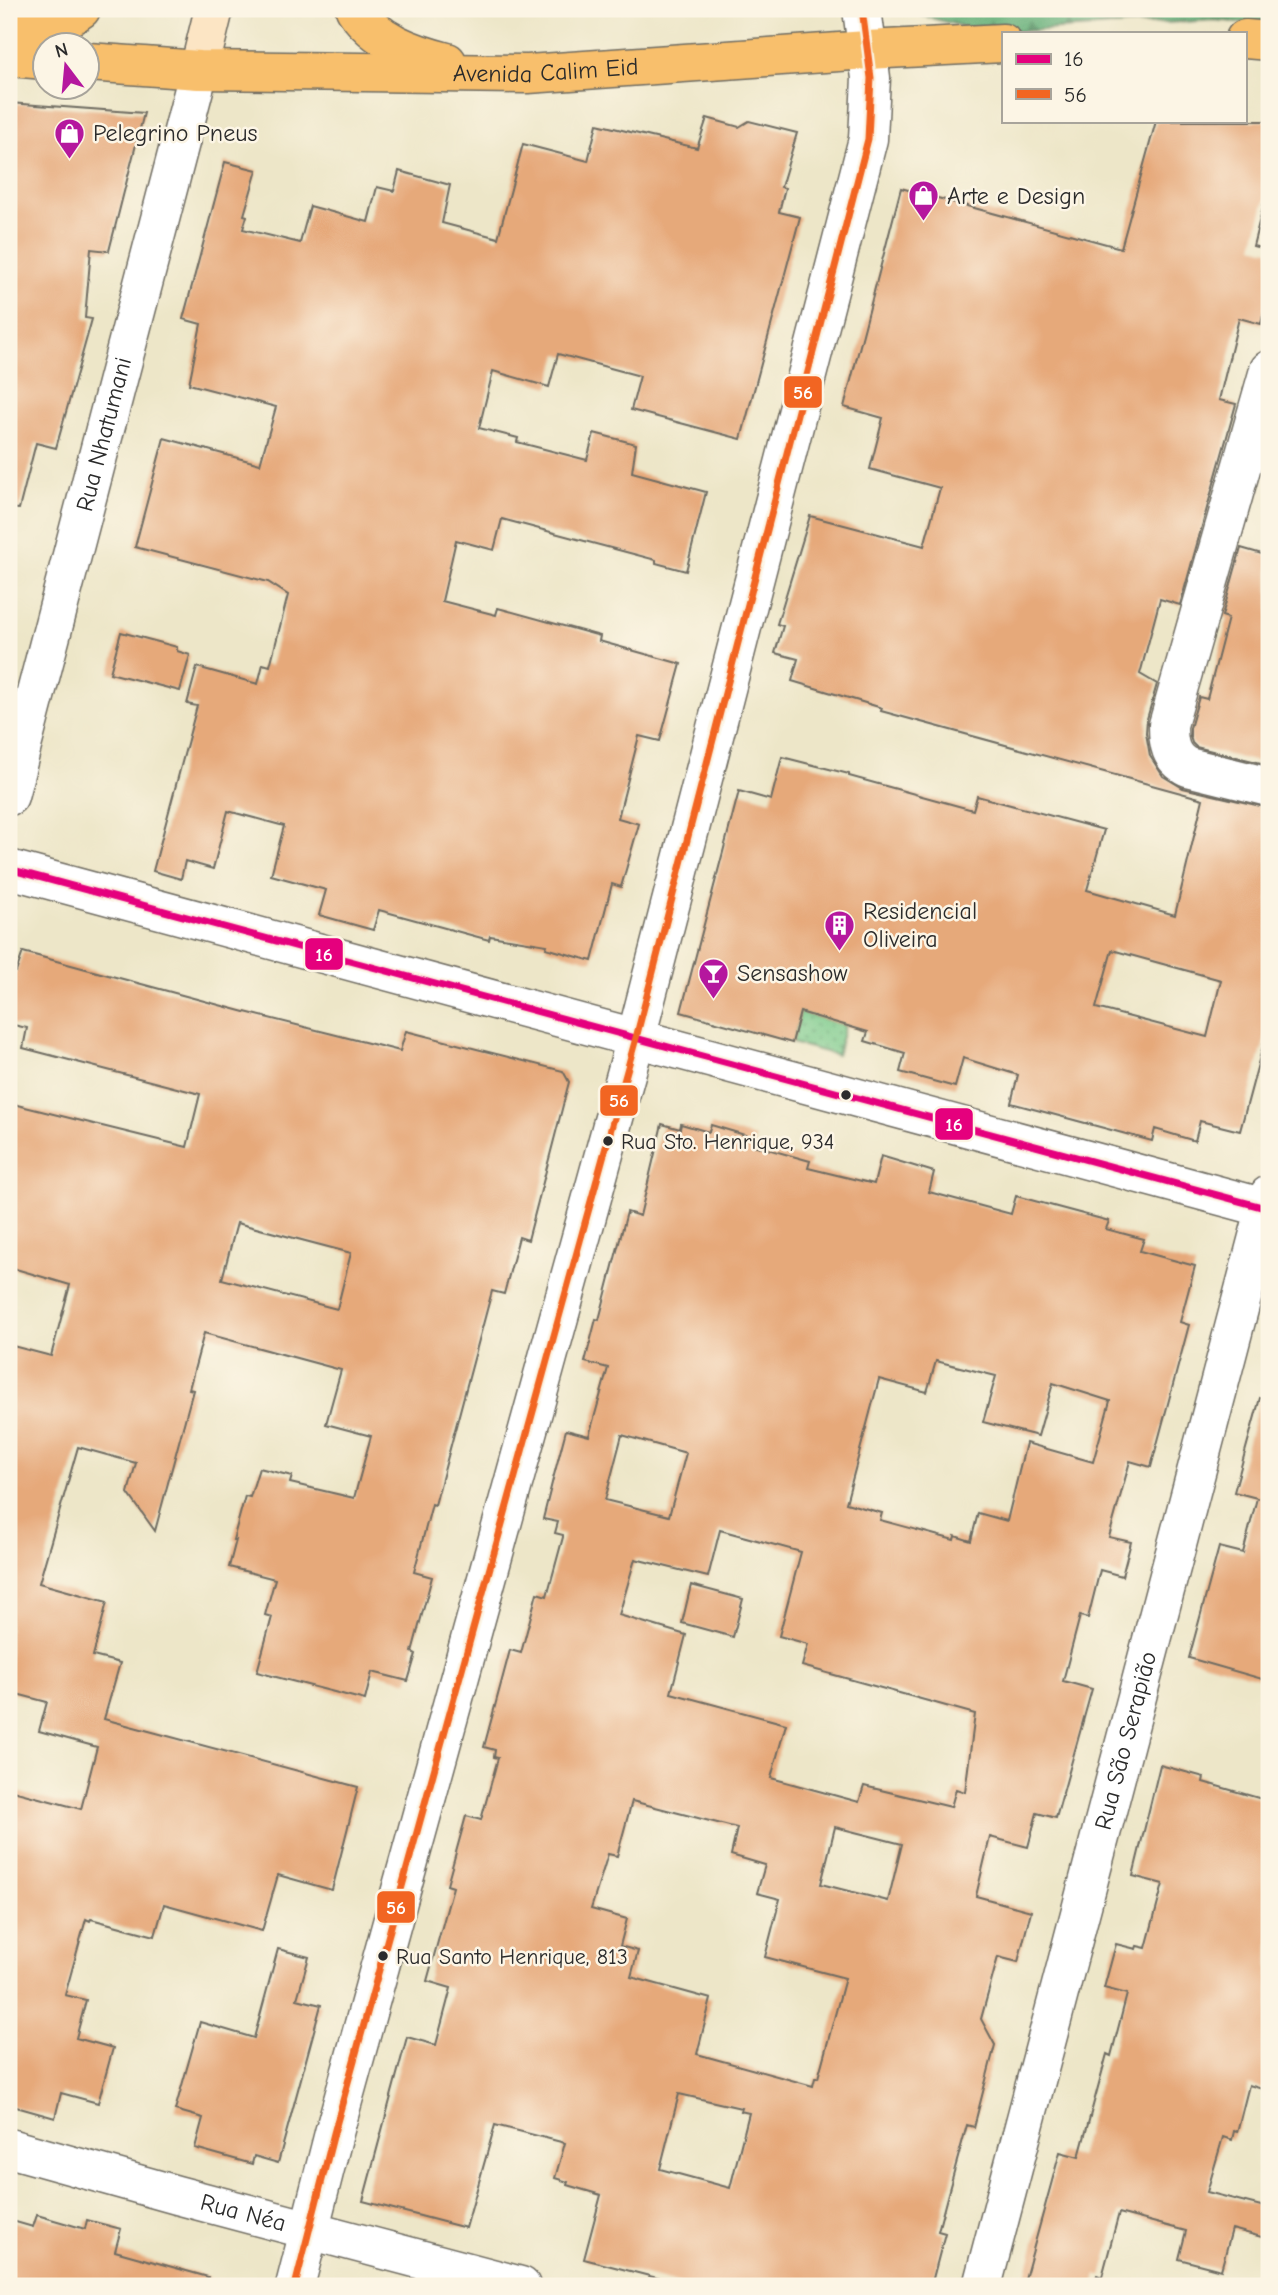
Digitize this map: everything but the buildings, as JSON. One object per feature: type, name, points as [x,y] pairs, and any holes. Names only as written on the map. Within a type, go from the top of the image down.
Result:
[{"type":"main road","points":[[9,33],[42,27],[81,9]]},
{"type":"main road","points":[[355,9],[382,37],[412,52],[454,63],[528,74]]},
{"type":"main road","name":"Avenida Calim Eid","points":[[102,63],[199,70],[528,74],[864,24],[1002,43]]},
{"type":"main road","points":[[1246,39],[1269,41]]},
{"type":"main road","points":[[9,57],[32,59]]},
{"type":"street","points":[[199,70],[214,9]]},
{"type":"street","points":[[295,2286],[349,2080],[636,1038],[868,139],[871,91],[864,24]]},
{"type":"street","name":"Rua Nhatumani","points":[[9,796],[199,70]]},
{"type":"street","points":[[1269,370],[1168,725],[1168,746],[1177,762],[1269,787]]},
{"type":"street","points":[[9,869],[1268,1204]]},
{"type":"street","name":"Rua São Serapião","points":[[982,2286],[1268,1204]]},
{"type":"street","name":"Rua Néa","points":[[9,2148],[521,2286]]},
{"type":"green space","points":[[919,9],[1269,9],[1269,25],[1214,20],[987,33],[920,15]]},
{"type":"green space","points":[[800,1012],[845,1025],[837,1055],[792,1043]]},
{"type":"transit line","name":"56","points":[[295,2286],[334,2133],[636,1038],[868,139],[871,78],[862,9]]},
{"type":"transit line","name":"16","points":[[9,869],[1269,1209]]},
{"type":"place","name":"Pelegrino Pneus","points":[[70,160]]},
{"type":"place","name":"Arte e Design","points":[[924,223]]},
{"type":"place","name":"Residencial Oliveira","points":[[840,952]]},
{"type":"place","name":"Sensashow","points":[[714,1000]]},
{"type":"place","name":"Rua Sto. Henrique, 934","points":[[608,1141]]},
{"type":"place","name":"Rua Santo Henrique, 813","points":[[383,1956]]}]
